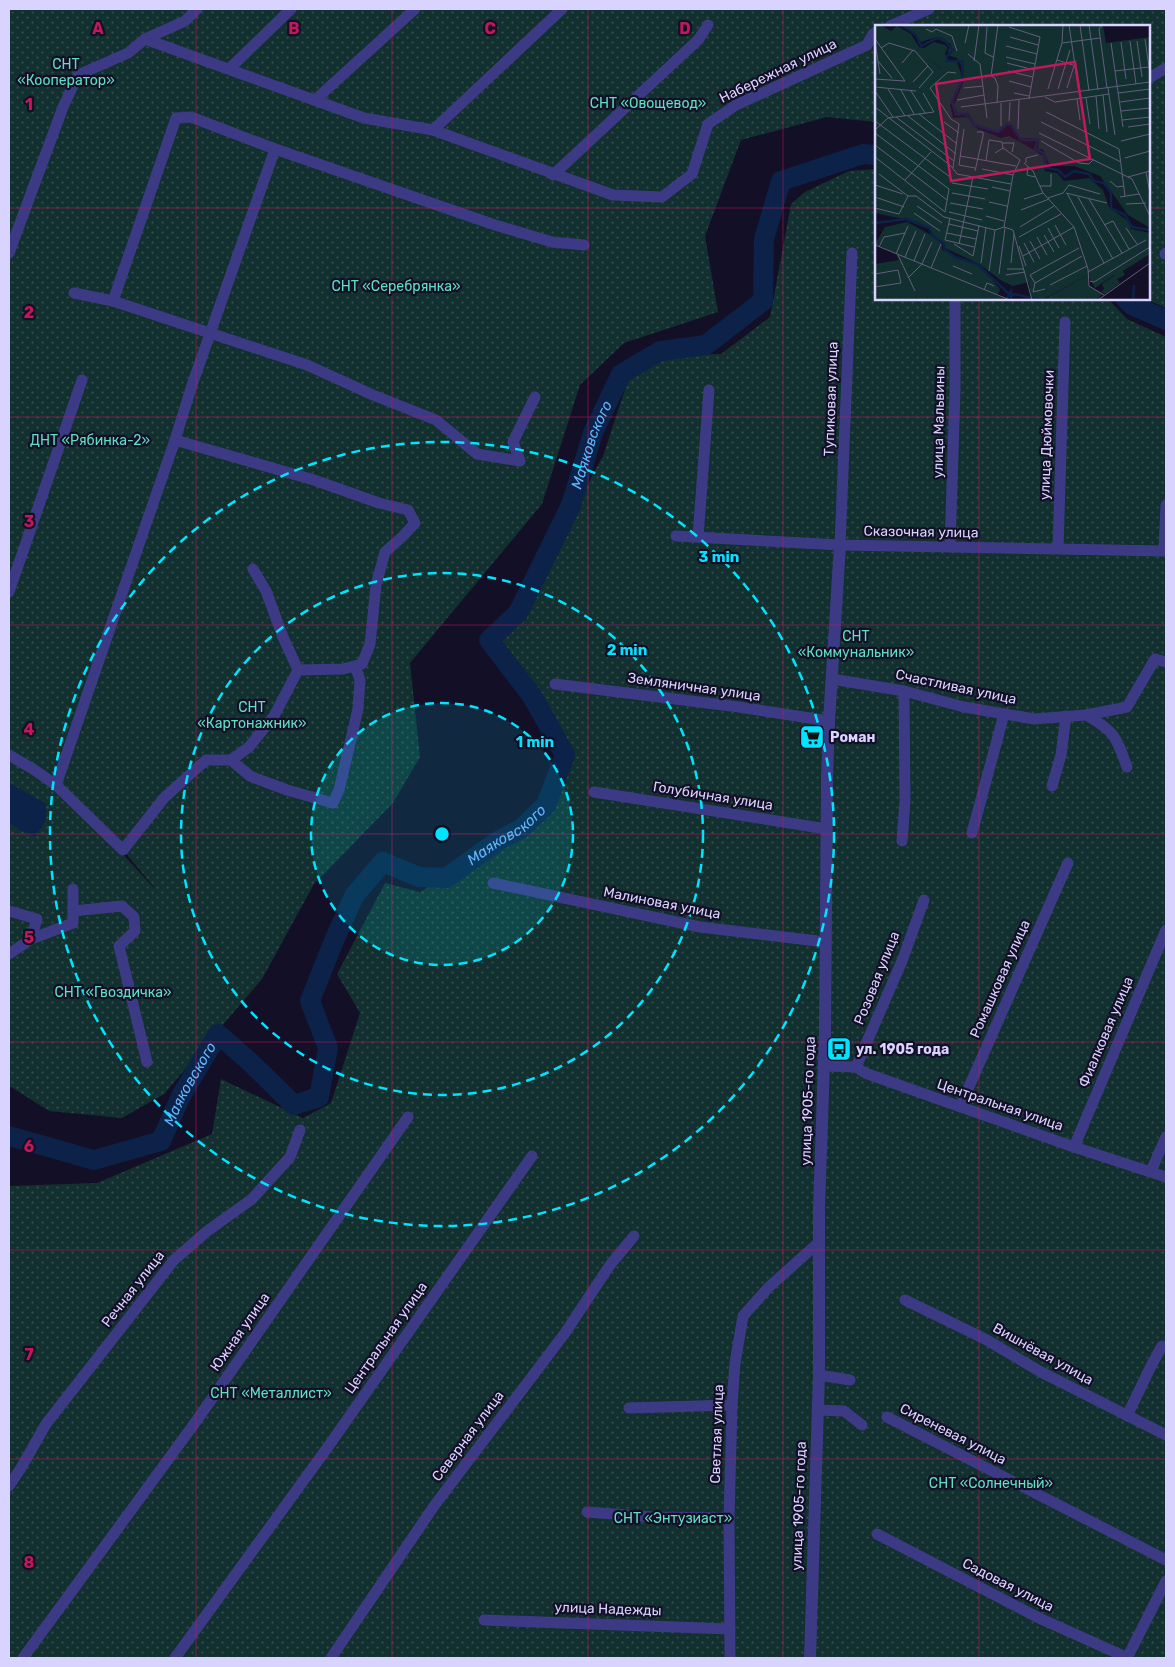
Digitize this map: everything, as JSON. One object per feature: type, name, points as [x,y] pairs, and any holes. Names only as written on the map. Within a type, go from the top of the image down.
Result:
[{"type":"street","points":[[9,253],[63,107],[78,75],[128,54],[145,39],[185,21],[197,9]]},
{"type":"street","points":[[229,69],[291,9]]},
{"type":"street","points":[[315,100],[415,9]]},
{"type":"street","points":[[433,130],[562,9]]},
{"type":"street","points":[[892,25],[929,9]]},
{"type":"street","points":[[145,39],[364,118],[433,130],[553,175],[698,40],[708,25]]},
{"type":"street","name":"Набережная улица","points":[[553,175],[613,196],[662,197],[692,174],[708,124],[736,105],[868,45],[875,33]]},
{"type":"street","points":[[1150,77],[1166,68]]},
{"type":"street","points":[[112,301],[176,118],[191,117],[275,149],[492,224],[552,242],[584,245]]},
{"type":"street","points":[[56,785],[175,440],[192,385],[275,149]]},
{"type":"street","name":"Тупиковая улица","points":[[840,545],[852,253]]},
{"type":"street","points":[[74,293],[112,301],[307,365],[373,395],[436,420],[477,454],[520,462],[513,442],[535,397]]},
{"type":"street","name":"улица Мальвины","points":[[950,546],[955,391],[955,300]]},
{"type":"street","name":"улица Дюймовочки","points":[[1058,548],[1065,322]]},
{"type":"street","points":[[9,592],[82,380]]},
{"type":"street","points":[[698,537],[709,390]]},
{"type":"street","points":[[175,440],[314,480],[379,503],[408,510],[415,523],[385,552],[376,585],[370,644],[362,664],[343,669],[298,670]]},
{"type":"street","points":[[1165,551],[1166,505]]},
{"type":"street","name":"Сказочная улица","points":[[676,536],[840,545],[1165,551]]},
{"type":"street","name":"улица 1905-го года","points":[[810,1658],[819,1375],[818,1243],[825,1066],[829,721],[840,545]]},
{"type":"street","points":[[253,569],[266,591],[283,637],[298,670]]},
{"type":"street","name":"Счастливая улица","points":[[832,679],[904,691],[964,707],[1034,719],[1086,715],[1127,707],[1155,659],[1166,662]]},
{"type":"street","points":[[231,760],[250,776],[287,790],[333,803],[339,790],[358,710],[360,680],[354,666]]},
{"type":"street","points":[[9,755],[56,785],[123,850],[164,798],[206,760],[231,760],[248,747],[274,716],[298,670]]},
{"type":"street","name":"Земляничная улица","points":[[556,684],[739,707],[829,721]]},
{"type":"street","points":[[902,841],[904,691]]},
{"type":"street","points":[[972,833],[1004,714]]},
{"type":"street","points":[[1086,715],[1102,724],[1117,738],[1126,767]]},
{"type":"street","points":[[1052,786],[1061,755],[1066,716]]},
{"type":"street","name":"Голубичная улица","points":[[594,792],[827,829]]},
{"type":"street","name":"Ромашковая улица","points":[[960,1107],[1068,863]]},
{"type":"street","name":"Малиновая улица","points":[[493,883],[700,927],[826,942]]},
{"type":"street","points":[[9,954],[31,939],[73,923],[73,890]]},
{"type":"street","name":"Розовая улица","points":[[856,1067],[902,961],[924,900]]},
{"type":"street","points":[[73,911],[122,906],[134,917],[135,931],[120,946],[147,1062]]},
{"type":"street","points":[[9,910],[37,919],[31,939]]},
{"type":"street","name":"Фиалковая улица","points":[[1074,1147],[1166,930]]},
{"type":"street","name":"Центральная улица","points":[[825,1066],[856,1067],[865,1073],[960,1107],[1166,1177]]},
{"type":"street","name":"Южная улица","points":[[24,1658],[197,1420],[408,1117]]},
{"type":"street","name":"Речная улица","points":[[9,1486],[46,1424],[174,1260],[206,1232],[252,1199],[290,1157],[300,1130]]},
{"type":"street","points":[[1151,1171],[1166,1136]]},
{"type":"street","name":"Центральная улица","points":[[174,1658],[330,1444],[532,1156]]},
{"type":"street","name":"Северная улица","points":[[331,1658],[434,1506],[565,1334],[610,1265],[634,1236]]},
{"type":"street","name":"Светлая улица","points":[[730,1658],[729,1518],[732,1405],[735,1362],[742,1316],[770,1287],[818,1243]]},
{"type":"street","name":"Вишнёвая улица","points":[[905,1300],[985,1339],[1041,1372],[1166,1435]]},
{"type":"street","points":[[1127,1416],[1162,1346]]},
{"type":"street","points":[[819,1375],[850,1380]]},
{"type":"street","points":[[629,1408],[732,1405]]},
{"type":"street","points":[[817,1410],[844,1412],[862,1425]]},
{"type":"street","name":"Сиреневая улица","points":[[887,1417],[1166,1560]]},
{"type":"street","points":[[587,1512],[654,1517],[729,1518]]},
{"type":"street","name":"Садовая улица","points":[[877,1534],[1039,1618],[1128,1658]]},
{"type":"street","points":[[1128,1658],[1166,1580]]},
{"type":"street","name":"улица Надежды","points":[[484,1620],[730,1629]]},
{"type":"green space","points":[[9,9],[1166,9],[1166,308],[1148,300],[1150,300],[1150,25],[875,25],[875,122],[827,117],[741,140],[705,236],[718,312],[624,343],[580,385],[542,504],[410,663],[420,757],[393,803],[314,884],[262,979],[164,1094],[122,1118],[49,1111],[11,1087],[9,1088]],"holes":[[[97,826],[123,850],[153,887]]]},
{"type":"green space","points":[[875,169],[875,300],[1109,300],[1127,319],[1166,337],[1166,1658],[9,1658],[9,1186],[97,1183],[212,1134],[221,1079],[303,1118],[331,1103],[360,1013],[337,974],[385,883],[420,892],[522,828],[546,805],[565,755],[489,640],[519,610],[603,456],[629,377],[673,355],[721,354],[770,317],[791,204],[805,192],[849,171]]},
{"type":"water","points":[[9,783],[45,803],[45,821],[35,836],[19,830],[9,822]]},
{"type":"waterway","name":"Маяковского","points":[[9,1136],[94,1160],[161,1141],[181,1096],[218,1034],[294,1105],[319,1097],[328,1048],[310,1001],[354,896],[383,862],[419,877],[446,878],[498,841],[522,828],[546,805],[565,755],[532,696],[489,640],[518,613],[571,505],[593,433],[621,374],[660,351],[706,345],[763,301],[764,239],[781,181],[863,154],[875,155]]},
{"type":"waterway","name":"Маяковского","points":[[1127,300],[1132,305],[1166,320]]},
{"type":"place","name":"Роман","points":[[812,737]]},
{"type":"place","name":"ул. 1905 года","points":[[839,1049]]},
{"type":"park label","name":"СНТ «Кооператор»","points":[[66,72]]},
{"type":"park label","name":"СНТ «Овощевод»","points":[[648,103]]},
{"type":"park label","name":"СНТ «Серебрянка»","points":[[396,286]]},
{"type":"park label","name":"ДНТ «Рябинка-2»","points":[[90,440]]},
{"type":"park label","name":"СНТ «Коммунальник»","points":[[856,644]]},
{"type":"park label","name":"СНТ «Картонажник»","points":[[252,716]]},
{"type":"park label","name":"СНТ «Гвоздичка»","points":[[113,992]]},
{"type":"park label","name":"СНТ «Металлист»","points":[[271,1393]]},
{"type":"park label","name":"СНТ «Солнечный»","points":[[991,1483]]},
{"type":"park label","name":"СНТ «Энтузиаст»","points":[[673,1518]]}]
